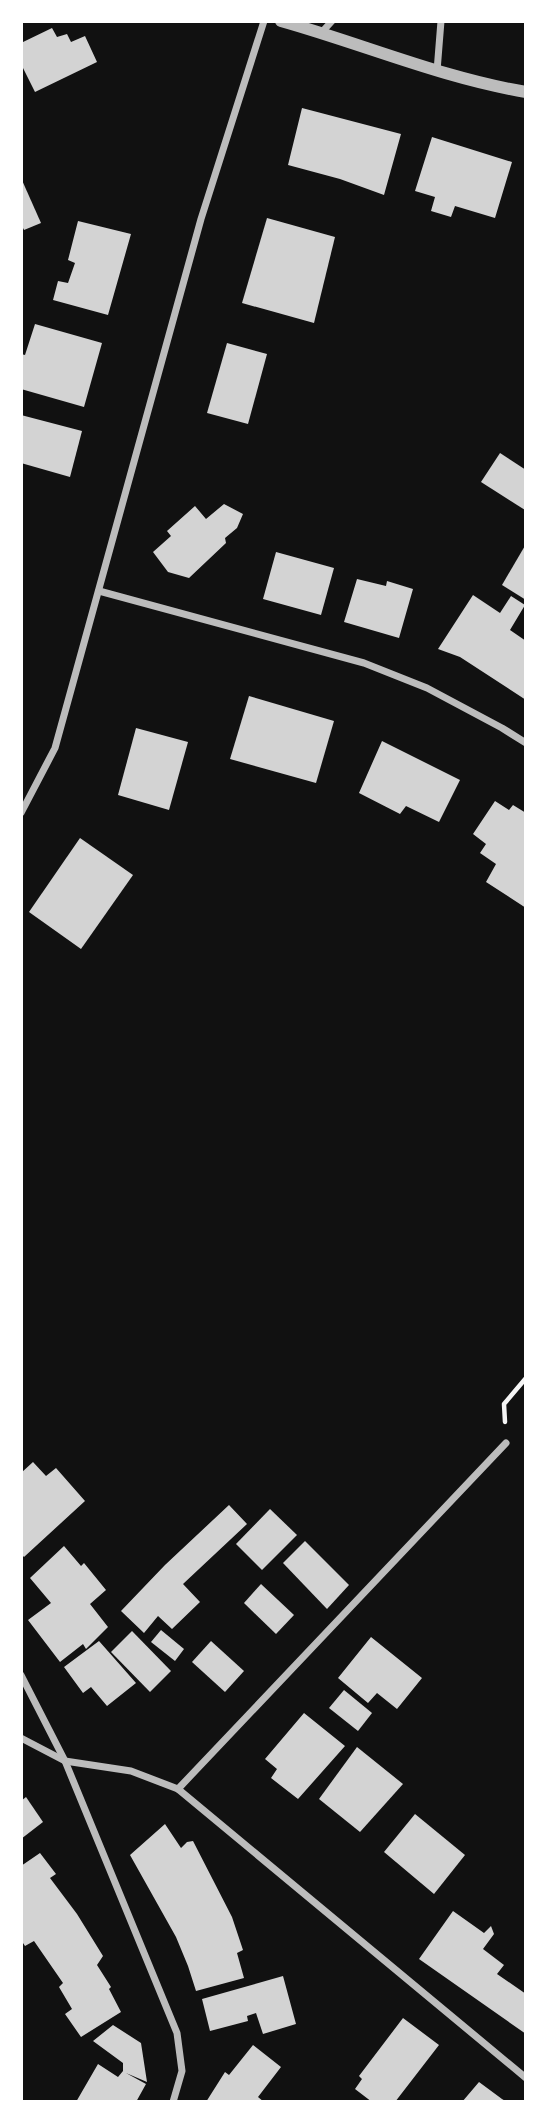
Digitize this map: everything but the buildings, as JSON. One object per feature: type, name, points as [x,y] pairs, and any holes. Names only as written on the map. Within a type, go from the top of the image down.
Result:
[{"type":"street","points":[[21,813],[55,748],[197,232],[264,21]]},
{"type":"street","points":[[281,21],[437,71],[526,92]]},
{"type":"street","points":[[322,32],[332,21]]},
{"type":"street","points":[[437,71],[441,21]]},
{"type":"street","points":[[99,591],[364,663],[427,688],[526,743]]},
{"type":"street","points":[[178,1790],[506,1443]]},
{"type":"street","points":[[21,1675],[65,1761],[177,2033],[182,2071],[173,2102]]},
{"type":"street","points":[[21,1738],[65,1761],[131,1772],[178,1790],[526,2078]]},
{"type":"path","points":[[506,1443],[504,1404],[526,1378]]}]
